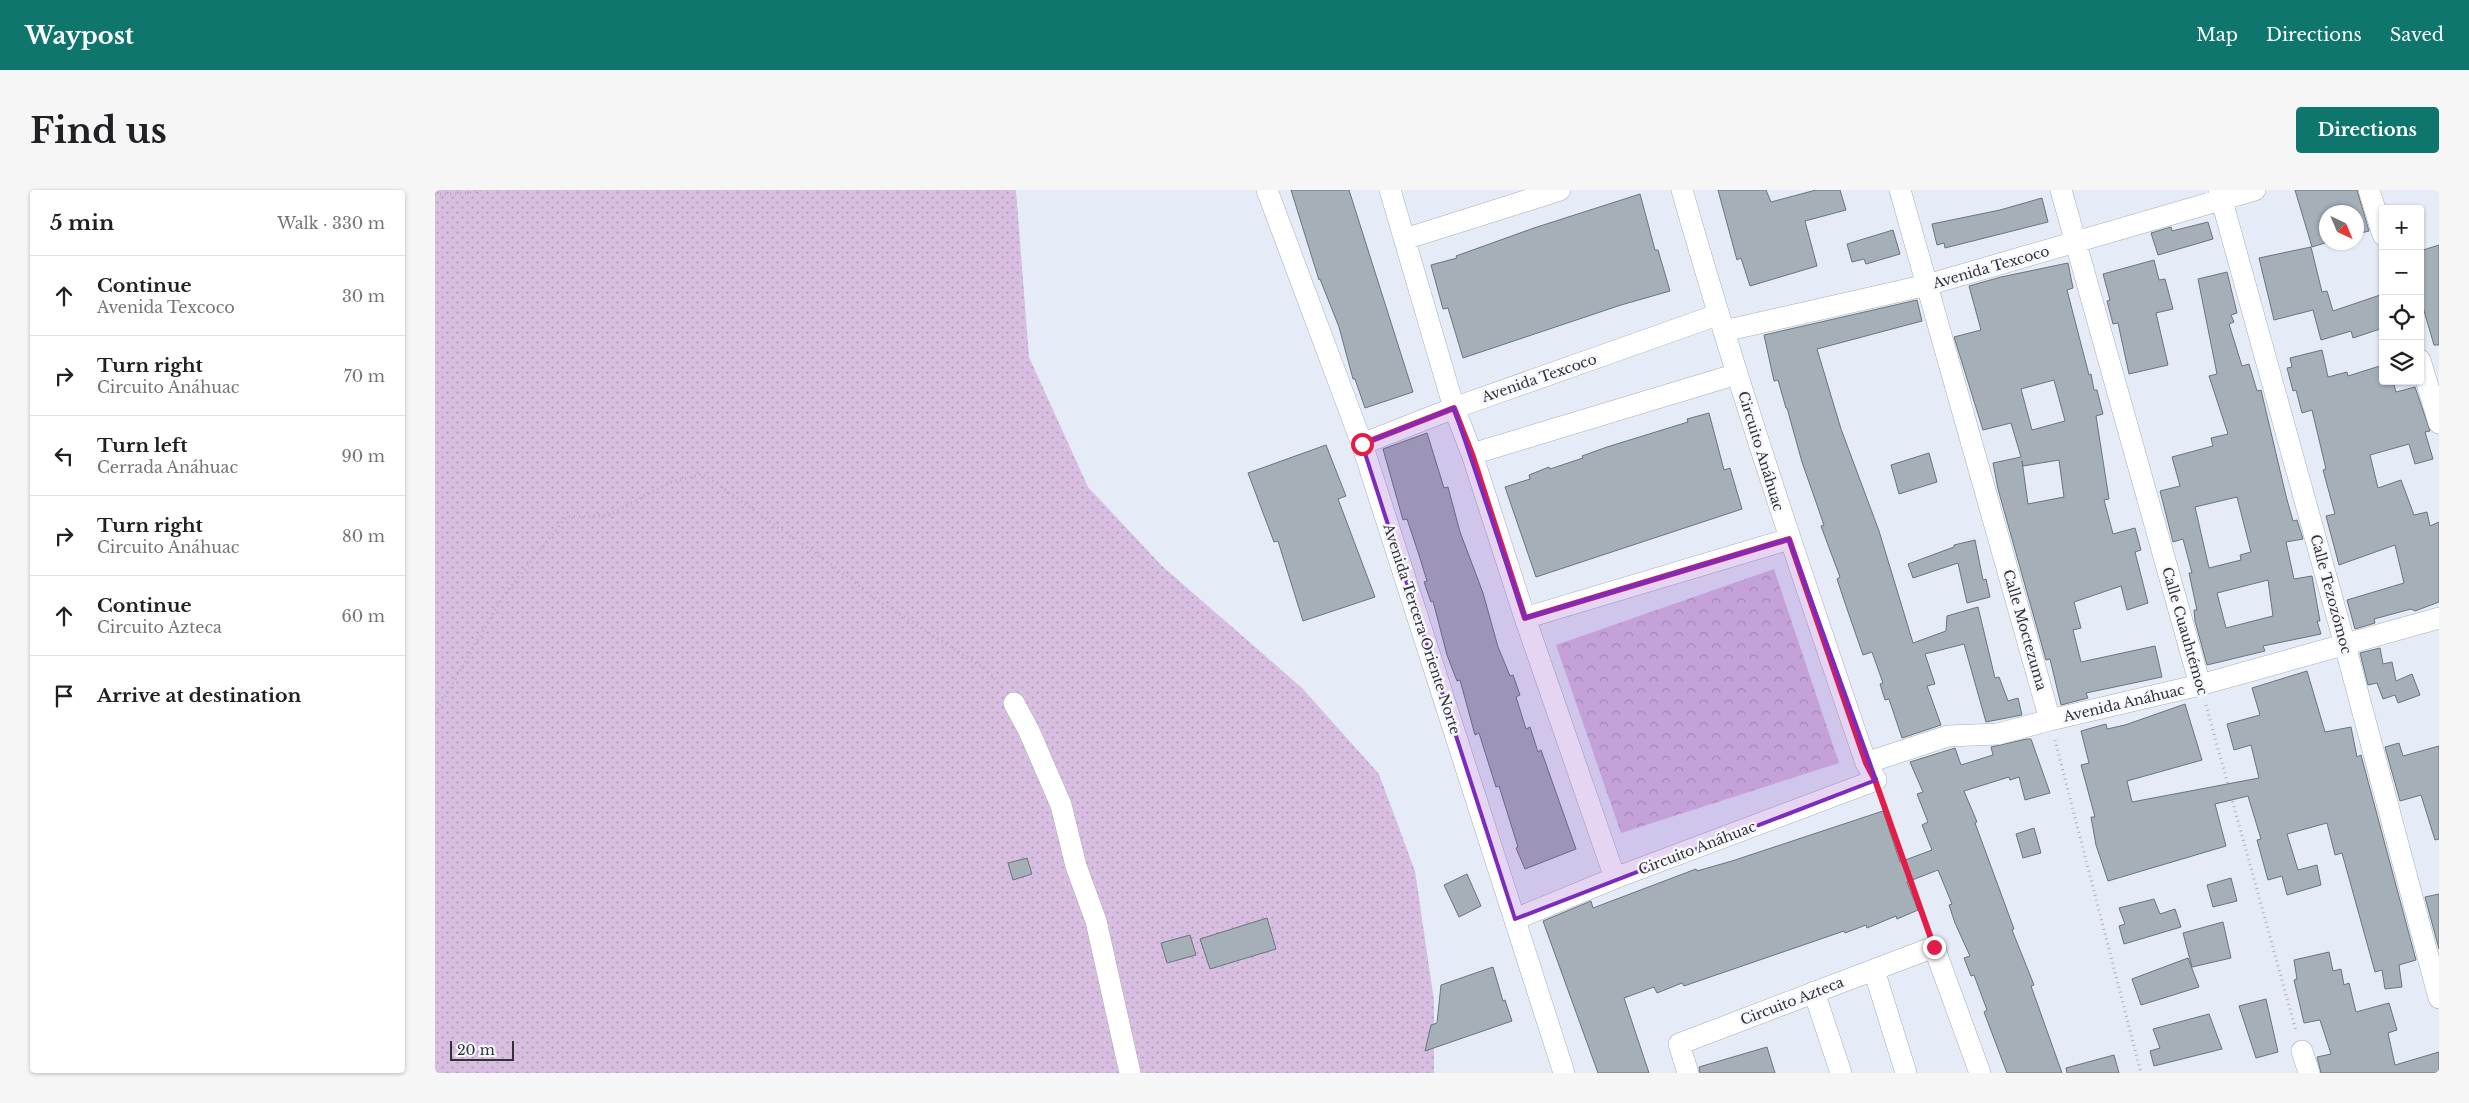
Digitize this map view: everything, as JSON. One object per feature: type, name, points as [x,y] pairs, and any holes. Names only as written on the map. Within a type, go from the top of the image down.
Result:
[{"type":"street","name":"Avenida Tercera Oriente Norte","points":[[1267,190],[1362,444],[1564,1073]]},
{"type":"street","points":[[1390,190],[1454,408],[1472,454],[1525,618],[1615,878],[1515,919]]},
{"type":"street","points":[[1405,238],[1560,190]]},
{"type":"street","name":"Circuito Anáhuac","points":[[1615,878],[1871,772],[1789,539],[1721,323],[1682,190]]},
{"type":"street","name":"Calle Moctezuma","points":[[1900,190],[2050,720]]},
{"type":"street","name":"Calle Cuauhtémoc","points":[[2061,190],[2201,685]]},
{"type":"street","name":"Avenida Texcoco","points":[[1362,444],[1454,408],[1721,323],[1927,285],[2077,243],[2220,195],[2255,190]]},
{"type":"street","points":[[2369,190],[2379,222]]},
{"type":"street","name":"Calle Tezozómoc","points":[[2220,195],[2345,645],[2439,998]]},
{"type":"street","points":[[2424,373],[2439,423]]},
{"type":"street","points":[[1472,454],[1737,374]]},
{"type":"street","points":[[1525,618],[1789,539]]},
{"type":"street","name":"Avenida Anáhuac","points":[[1871,772],[1948,736],[1998,734],[2201,685],[2439,618]]},
{"type":"street","points":[[1014,703],[1029,731],[1061,805],[1076,866],[1095,921],[1130,1073]]},
{"type":"street","points":[[1934,947],[1980,1073]]},
{"type":"street","name":"Circuito Azteca","points":[[1688,1073],[1679,1044],[1934,947]]},
{"type":"street","points":[[1874,970],[1906,1073]]},
{"type":"street","points":[[1814,992],[1841,1073]]},
{"type":"street","points":[[2302,1051],[2309,1073]]},
{"type":"path","points":[[435,194],[464,194],[481,190]]},
{"type":"path","points":[[435,714],[501,598],[566,517],[609,515],[671,482],[703,474],[847,576],[871,596],[987,670],[1014,703]]},
{"type":"path","name":"Calle Cuauhtémoc","points":[[2201,685],[2302,1051]]},
{"type":"path","points":[[2050,720],[2141,1073]]},
{"type":"path","points":[[1871,772],[1934,947]]},
{"type":"highlighted area","points":[[1454,408],[1525,618],[1789,539],[1876,780],[1515,919],[1362,444]]},
{"type":"green space","points":[[435,190],[1016,190],[1029,357],[1088,487],[1162,566],[1302,688],[1379,774],[1415,871],[1434,1001],[1434,1073],[435,1073]]},
{"type":"green space","points":[[1774,569],[1839,763],[1621,833],[1556,645]]},
{"type":"building","points":[[1291,190],[1349,190],[1413,392],[1365,408],[1355,379],[1353,379],[1339,327],[1319,280]]},
{"type":"building","points":[[1718,190],[1766,190],[1771,202],[1816,190],[1840,190],[1846,210],[1805,221],[1817,266],[1750,286],[1741,258],[1737,260]]},
{"type":"building","points":[[2295,190],[2357,190],[2361,205],[2319,205],[2319,245],[2312,247]]},
{"type":"building","points":[[1640,194],[1655,250],[1658,250],[1670,291],[1621,305],[1463,358],[1448,308],[1443,309],[1431,265],[1457,258],[1456,256],[1534,228]]},
{"type":"building","points":[[2042,198],[2048,222],[1945,248],[1944,243],[1937,245],[1932,224],[2000,210]]},
{"type":"building","points":[[2364,214],[2369,231],[2364,232]]},
{"type":"building","points":[[2208,222],[2213,239],[2158,255],[2151,233],[2171,227],[2172,231]]},
{"type":"building","points":[[1893,230],[1900,254],[1866,264],[1864,259],[1852,262],[1847,244]]},
{"type":"building","points":[[2439,245],[2439,345],[2434,345],[2424,311],[2424,250]]},
{"type":"building","points":[[2311,247],[2322,292],[2327,291],[2333,311],[2379,295],[2379,329],[2353,338],[2351,331],[2321,340],[2313,310],[2274,320],[2259,258]]},
{"type":"building","points":[[2154,260],[2159,280],[2165,279],[2173,309],[2156,313],[2168,365],[2129,374],[2118,323],[2113,324],[2107,301],[2110,300],[2103,274]]},
{"type":"building","points":[[2068,263],[2073,288],[2067,290],[2089,375],[2091,374],[2094,390],[2097,390],[2103,414],[2096,416],[2109,499],[2104,500],[2113,534],[2135,528],[2141,550],[2135,552],[2148,603],[2127,610],[2121,586],[2074,602],[2081,628],[2073,630],[2081,662],[2155,646],[2162,677],[2086,693],[2088,698],[2061,705],[2050,659],[2046,660],[1998,489],[1993,463],[2021,457],[2011,423],[1983,430],[1954,337],[1981,330],[1969,286],[2001,277]],"holes":[[[2054,380],[2065,421],[2032,430],[2021,389]],[[2059,460],[2064,497],[2028,504],[2022,461],[2023,466]]]},
{"type":"building","points":[[2227,272],[2237,313],[2231,315],[2234,322],[2229,324],[2242,366],[2249,364],[2257,391],[2261,390],[2293,521],[2297,520],[2303,539],[2286,542],[2294,579],[2312,576],[2320,621],[2317,621],[2321,634],[2263,646],[2265,651],[2207,665],[2195,621],[2194,610],[2197,610],[2189,573],[2192,573],[2183,539],[2173,542],[2160,491],[2180,486],[2172,457],[2213,446],[2211,438],[2228,434],[2209,376],[2217,374],[2198,279]],"holes":[[[2237,497],[2251,552],[2240,555],[2241,560],[2209,568],[2195,507]],[[2268,580],[2273,616],[2226,628],[2217,593]]]},
{"type":"building","points":[[1917,300],[1922,321],[1817,349],[1841,429],[1879,531],[1913,643],[1946,631],[1947,616],[1978,607],[1995,678],[1999,677],[2008,701],[2018,698],[2022,715],[1986,722],[1964,644],[1925,654],[1935,684],[1927,686],[1941,725],[1902,738],[1889,699],[1885,700],[1880,684],[1883,683],[1872,652],[1863,655],[1845,603],[1837,579],[1840,577],[1821,526],[1824,525],[1802,462],[1787,408],[1778,380],[1774,381],[1764,335]]},
{"type":"building","points":[[2322,350],[2328,377],[2347,372],[2348,376],[2379,366],[2379,385],[2394,385],[2396,392],[2415,387],[2430,431],[2425,432],[2433,459],[2415,464],[2409,444],[2370,455],[2378,488],[2401,480],[2414,515],[2427,512],[2430,526],[2439,522],[2439,602],[2415,611],[2411,609],[2374,619],[2375,623],[2355,629],[2347,600],[2404,583],[2395,545],[2339,565],[2326,516],[2335,514],[2323,470],[2326,469],[2312,410],[2302,413],[2296,390],[2293,391],[2287,368],[2292,367],[2290,358]]},
{"type":"building","points":[[1709,413],[1724,470],[1730,468],[1742,509],[1536,577],[1505,487],[1530,479],[1529,475],[1549,467],[1550,469],[1583,458],[1582,456],[1607,447],[1688,422],[1687,419]]},
{"type":"building","points":[[1427,433],[1444,488],[1448,487],[1460,532],[1483,593],[1498,647],[1510,676],[1513,675],[1520,695],[1516,697],[1526,729],[1530,727],[1538,752],[1541,750],[1576,849],[1525,869],[1516,848],[1518,847],[1499,786],[1496,787],[1479,733],[1475,735],[1460,680],[1457,681],[1447,655],[1433,601],[1431,602],[1424,582],[1427,581],[1419,555],[1407,519],[1403,520],[1383,449]]},
{"type":"building","points":[[1326,445],[1346,496],[1338,499],[1375,597],[1303,621],[1278,541],[1274,542],[1248,473]]},
{"type":"building","points":[[1929,453],[1937,482],[1899,494],[1891,465]]},
{"type":"building","points":[[1975,540],[1983,580],[1986,579],[1990,597],[1967,603],[1958,563],[1913,578],[1908,564],[1954,547],[1954,545]]},
{"type":"building","points":[[2380,648],[2383,664],[2392,662],[2396,681],[2412,674],[2420,695],[2398,703],[2395,695],[2383,699],[2377,683],[2368,685],[2360,653]]},
{"type":"building","points":[[2307,671],[2325,732],[2351,727],[2357,757],[2361,755],[2416,960],[2399,965],[2402,987],[2385,989],[2382,970],[2375,972],[2342,853],[2335,855],[2327,823],[2287,834],[2298,870],[2317,865],[2321,885],[2287,895],[2282,876],[2268,880],[2257,840],[2261,839],[2248,796],[2215,804],[2226,846],[2108,881],[2096,845],[2091,817],[2095,817],[2081,765],[2089,763],[2081,731],[2106,724],[2107,729],[2125,725],[2185,704],[2202,760],[2127,781],[2132,802],[2259,778],[2251,745],[2234,750],[2227,724],[2260,715],[2252,688]]},
{"type":"building","points":[[2031,739],[2050,793],[2025,800],[2019,777],[2010,780],[2009,777],[1964,791],[1977,822],[1975,823],[2014,929],[2012,930],[2034,985],[2031,986],[2062,1073],[2007,1073],[1984,1012],[1987,1010],[1974,975],[1971,976],[1964,958],[1970,956],[1955,923],[1949,905],[1952,904],[1938,870],[1907,882],[1918,910],[1897,919],[1896,916],[1867,928],[1866,925],[1845,933],[1844,931],[1684,986],[1682,983],[1657,993],[1654,987],[1624,998],[1649,1073],[1598,1073],[1543,921],[1591,901],[1593,908],[1696,869],[1697,871],[1732,861],[1883,811],[1900,862],[1932,850],[1922,825],[1928,822],[1917,794],[1923,792],[1910,762],[1955,748],[1961,765],[1993,755],[1991,747]]},
{"type":"building","points":[[2399,743],[2403,756],[2439,746],[2439,839],[2435,840],[2421,795],[2400,801],[2385,747]]},
{"type":"building","points":[[2034,828],[2041,853],[2023,858],[2016,834]]},
{"type":"building","points":[[1027,858],[1032,874],[1013,880],[1008,863]]},
{"type":"building","points":[[1467,874],[1481,906],[1459,917],[1444,885]]},
{"type":"building","points":[[2231,878],[2237,901],[2213,907],[2207,885]]},
{"type":"building","points":[[2439,894],[2439,949],[2425,897]]},
{"type":"building","points":[[2154,899],[2160,914],[2175,909],[2181,927],[2124,944],[2119,926],[2125,924],[2119,908]]},
{"type":"building","points":[[1267,918],[1276,949],[1210,969],[1200,939]]},
{"type":"building","points":[[2223,922],[2231,958],[2192,967],[2183,933]]},
{"type":"building","points":[[1190,935],[1196,955],[1167,963],[1161,943]]},
{"type":"building","points":[[2329,952],[2333,971],[2341,969],[2344,985],[2349,983],[2356,1012],[2389,1003],[2397,1030],[2388,1033],[2395,1065],[2439,1052],[2439,1073],[2321,1073],[2317,1057],[2331,1054],[2320,1020],[2304,1023],[2294,980],[2297,979],[2294,960]]},
{"type":"building","points":[[2188,958],[2199,987],[2141,1005],[2132,979]]},
{"type":"building","points":[[1493,967],[1503,1001],[1505,1000],[1512,1021],[1425,1051],[1431,1025],[1437,1023],[1441,985]]},
{"type":"building","points":[[2266,999],[2278,1052],[2256,1058],[2239,1006]]},
{"type":"building","points":[[2209,1014],[2222,1049],[2154,1066],[2150,1051],[2160,1048],[2153,1029]]},
{"type":"building","points":[[1767,1047],[1775,1073],[1700,1073],[1699,1067]]},
{"type":"building","points":[[2114,1055],[2119,1073],[2067,1073],[2066,1068]]},
{"type":"route","points":[[1362,444],[1454,408],[1472,454],[1525,618],[1789,539],[1866,763],[1875,780],[1934,947]]}]
